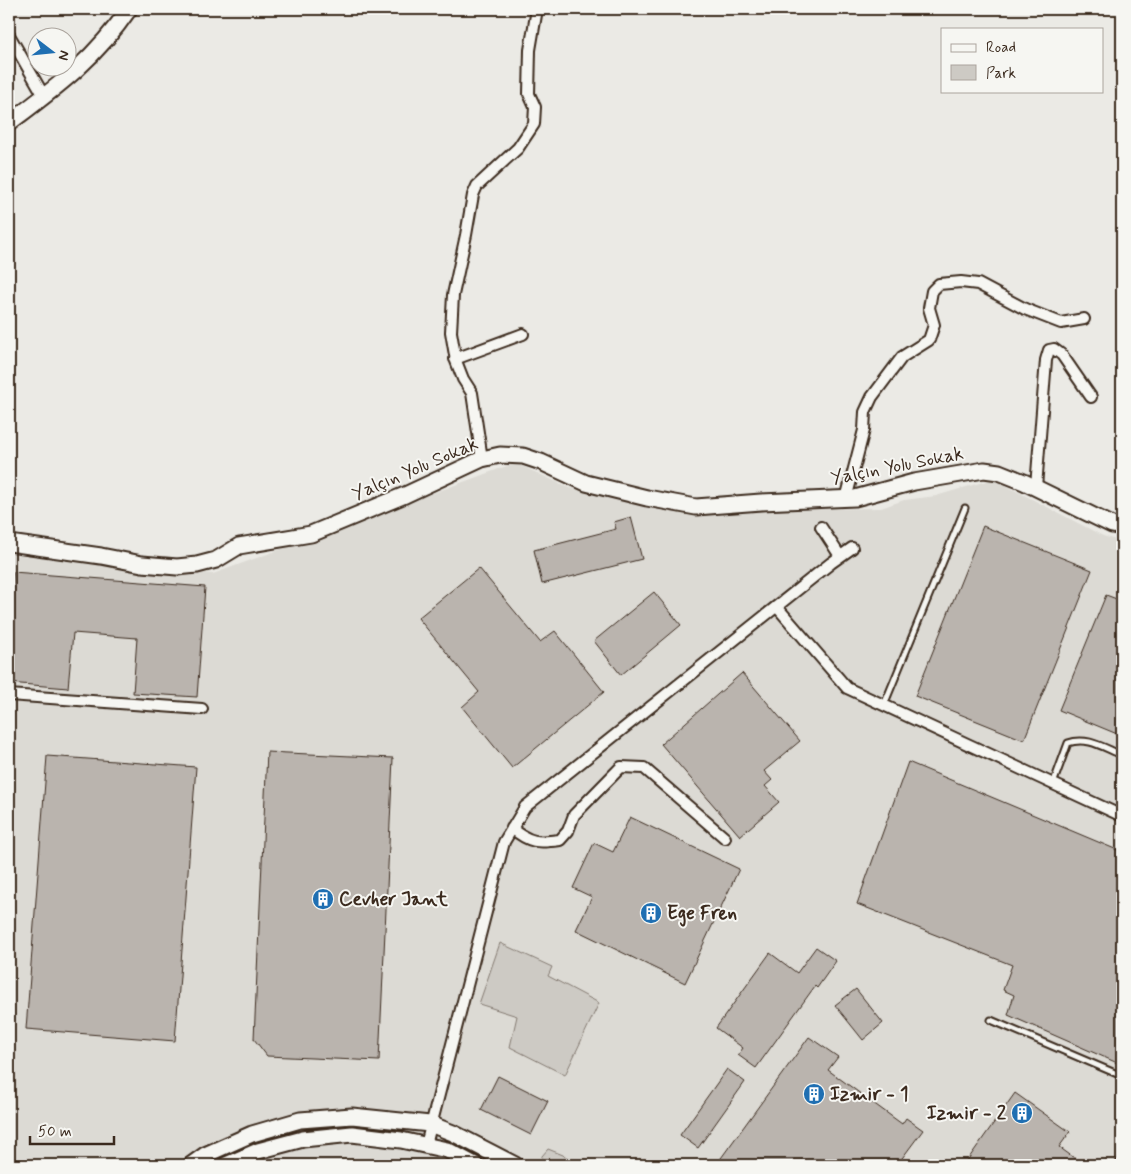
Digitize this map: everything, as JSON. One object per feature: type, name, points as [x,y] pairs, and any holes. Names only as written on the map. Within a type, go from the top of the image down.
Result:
[{"type":"street","points":[[9,123],[85,62],[114,31],[129,9]]},
{"type":"street","points":[[482,459],[472,393],[463,379],[455,359],[451,332],[453,295],[473,195],[477,186],[518,148],[534,124],[535,108],[529,94],[530,50],[537,9]]},
{"type":"street","points":[[9,35],[44,96]]},
{"type":"street","points":[[846,499],[864,430],[865,412],[872,397],[902,357],[930,340],[934,325],[929,308],[932,291],[939,284],[961,282],[978,284],[1025,309],[1061,323],[1084,319]]},
{"type":"street","points":[[455,359],[523,334]]},
{"type":"street","points":[[1036,488],[1046,360],[1049,350],[1054,349],[1062,355],[1091,397]]},
{"type":"street","name":"Yalçın Yolu Sokak","points":[[9,543],[101,556],[142,564],[197,565],[216,560],[239,546],[311,534],[405,495],[482,459],[500,455],[523,456],[541,462],[586,483],[647,498],[696,507],[855,498],[914,482],[984,470],[999,472],[1112,525],[1122,527]]},
{"type":"street","points":[[821,527],[840,556]]},
{"type":"street","points":[[426,1145],[504,842],[525,807],[852,548]]},
{"type":"street","points":[[777,607],[847,688],[1122,816]]},
{"type":"street","points":[[9,695],[202,709]]},
{"type":"street","points":[[512,828],[523,838],[535,842],[560,840],[568,831],[574,815],[621,767],[629,767],[644,768],[725,838]]},
{"type":"street","points":[[191,1165],[205,1155],[252,1134],[300,1120],[352,1116],[430,1124],[453,1133],[515,1165]]},
{"type":"street","points":[[226,1165],[258,1151],[303,1138],[352,1134],[401,1140],[447,1150],[476,1165]]},
{"type":"lane","points":[[884,705],[965,508]]},
{"type":"lane","points":[[1053,784],[1068,743],[1088,740],[1122,755]]},
{"type":"lane","points":[[991,1020],[1122,1076]]},
{"type":"shaded area","points":[[515,463],[570,488],[709,513],[881,508],[904,500],[936,496],[993,479],[1103,536],[1122,542],[1122,1165],[9,1165],[9,554],[213,574]]},
{"type":"green space","points":[[500,943],[552,967],[548,976],[599,1003],[565,1075],[510,1047],[517,1016],[479,1004]]},
{"type":"green space","points":[[548,1149],[563,1155],[574,1165],[540,1165],[542,1156]]},
{"type":"building","points":[[631,517],[642,559],[542,584],[534,550],[616,529],[614,522]]},
{"type":"building","points":[[983,526],[1092,570],[1024,740],[915,696]]},
{"type":"building","points":[[479,568],[540,642],[555,631],[604,692],[512,768],[462,707],[479,692],[418,618]]},
{"type":"building","points":[[13,572],[205,587],[197,697],[133,693],[137,638],[73,633],[68,688],[9,683],[9,622]]},
{"type":"building","points":[[654,592],[681,625],[621,675],[594,641]]},
{"type":"building","points":[[1106,595],[1122,601],[1122,736],[1059,710]]},
{"type":"building","points":[[742,673],[800,741],[764,771],[772,780],[765,786],[779,802],[740,836],[661,744]]},
{"type":"building","name":"Cevher Jant","points":[[267,752],[393,758],[379,1061],[267,1056],[254,1039]]},
{"type":"building","points":[[47,756],[196,767],[175,1041],[26,1029]]},
{"type":"building","points":[[908,762],[1122,852],[1122,1065],[1008,1015],[1014,995],[1003,990],[1012,965],[857,904]]},
{"type":"building","name":"Ege Fren","points":[[630,817],[739,869],[685,983],[576,930],[592,897],[573,888],[594,843],[613,852]]},
{"type":"building","points":[[816,947],[836,961],[817,988],[815,986],[756,1068],[738,1055],[743,1048],[716,1028],[770,953],[797,973]]},
{"type":"building","points":[[856,989],[883,1023],[863,1040],[835,1005]]},
{"type":"building","name":"Izmir - 1","points":[[809,1037],[838,1057],[828,1070],[902,1124],[906,1118],[923,1130],[897,1165],[716,1165]]},
{"type":"building","points":[[727,1069],[745,1082],[698,1148],[680,1135]]},
{"type":"building","points":[[498,1076],[548,1101],[531,1135],[481,1110]]},
{"type":"building","name":"Izmir - 2","points":[[1015,1093],[1070,1132],[1059,1147],[1084,1165],[964,1165]]},
{"type":"place","name":"Cevher Jant","points":[[323,899]]},
{"type":"place","name":"Ege Fren","points":[[651,913]]},
{"type":"place","name":"Izmir - 1","points":[[814,1094]]},
{"type":"place","name":"Izmir - 2","points":[[1022,1113]]}]
